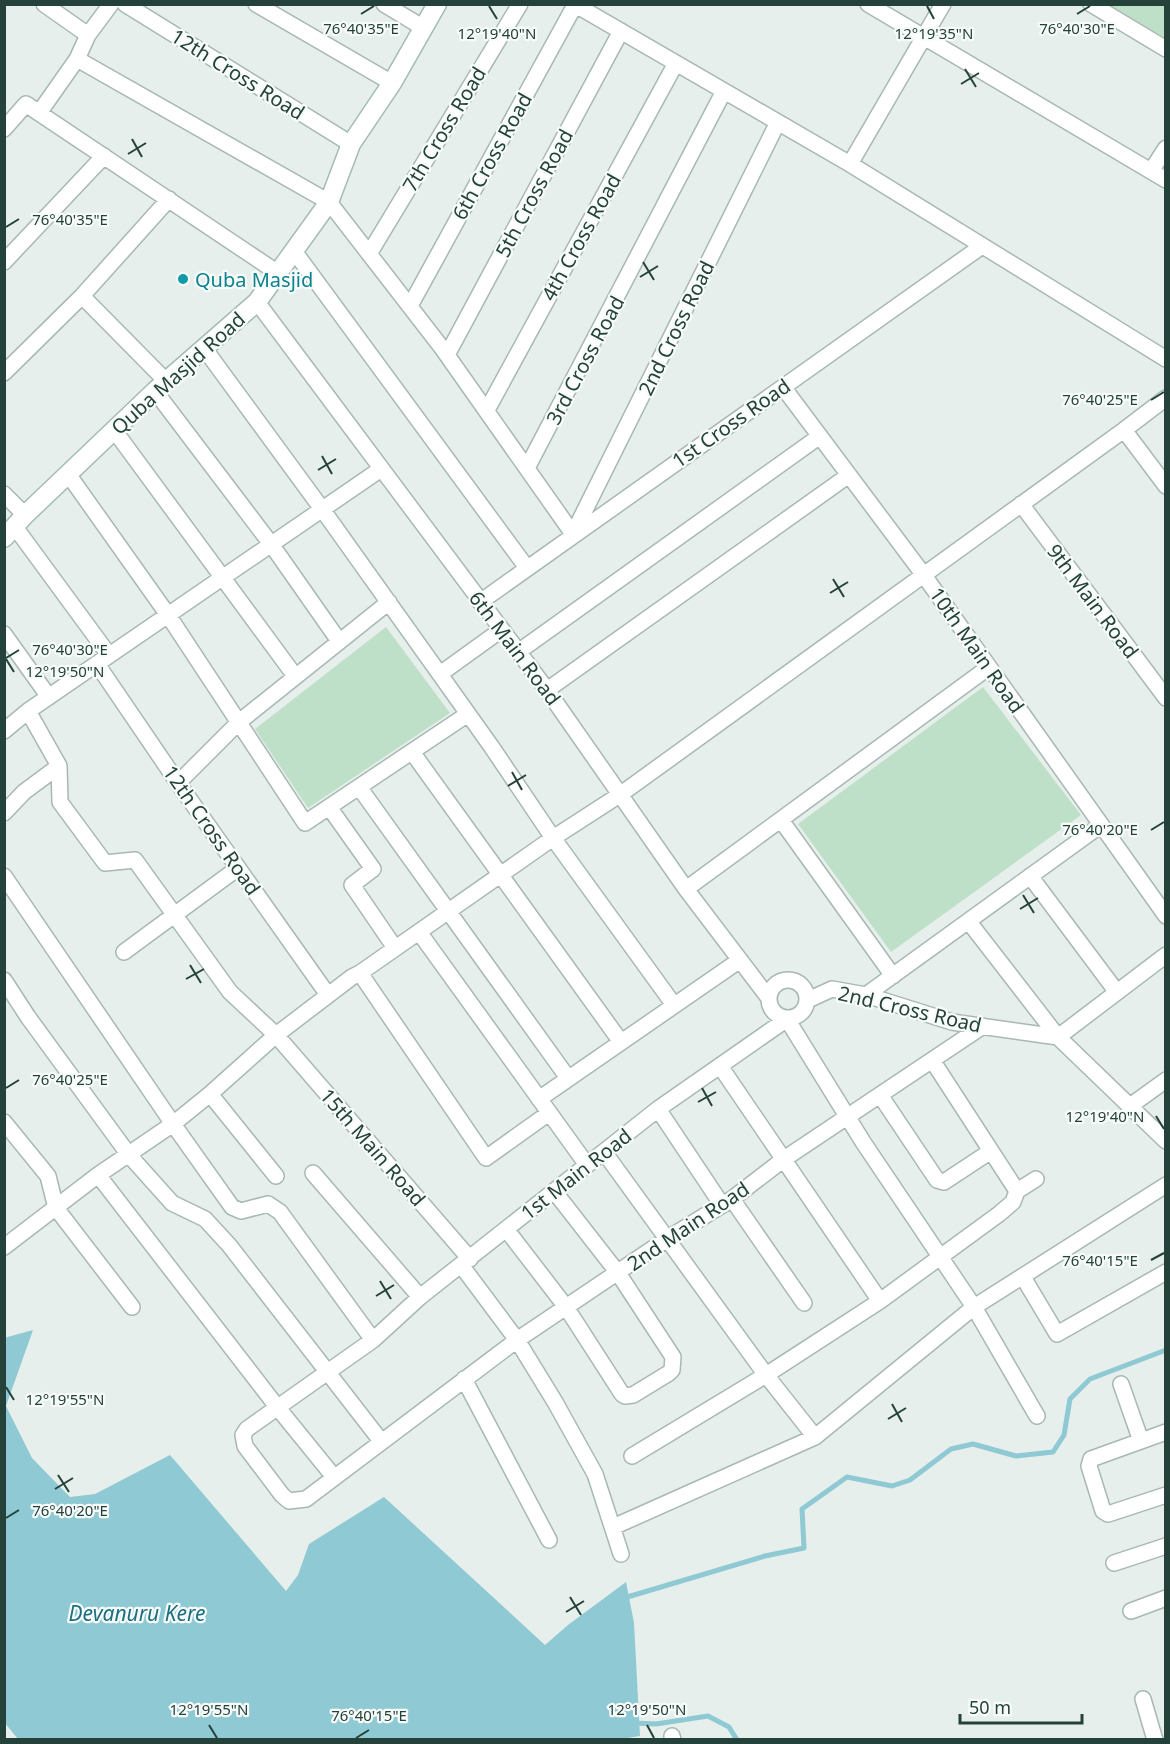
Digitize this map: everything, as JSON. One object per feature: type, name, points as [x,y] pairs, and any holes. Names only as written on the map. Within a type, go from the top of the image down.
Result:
[{"type":"street","points":[[44,4],[88,35]]},
{"type":"street","points":[[39,113],[77,59],[88,35],[111,4]]},
{"type":"street","name":"12th Cross Road","points":[[124,4],[351,144]]},
{"type":"street","points":[[256,4],[392,83]]},
{"type":"street","points":[[384,4],[422,27]]},
{"type":"street","name":"Quba Masjid Road","points":[[15,527],[161,386],[257,302],[329,202],[351,144],[392,83],[437,4]]},
{"type":"street","name":"7th Cross Road","points":[[369,254],[520,4]]},
{"type":"street","points":[[868,4],[1166,180]]},
{"type":"street","points":[[850,164],[943,4]]},
{"type":"street","points":[[1091,4],[1166,49]]},
{"type":"street","points":[[575,5],[850,164],[1166,359]]},
{"type":"street","name":"6th Cross Road","points":[[410,306],[575,5]]},
{"type":"street","name":"5th Cross Road","points":[[447,355],[621,32]]},
{"type":"street","points":[[77,59],[329,202],[447,355],[573,534]]},
{"type":"street","name":"4th Cross Road","points":[[487,410],[676,63]]},
{"type":"street","name":"3rd Cross Road","points":[[527,468],[724,91]]},
{"type":"street","points":[[4,129],[26,104],[278,273]]},
{"type":"street","name":"2nd Cross Road","points":[[573,534],[778,122]]},
{"type":"street","points":[[1151,171],[1166,148]]},
{"type":"street","points":[[4,262],[104,156]]},
{"type":"street","points":[[4,373],[82,296],[169,200]]},
{"type":"street","name":"1st Cross Road","points":[[480,602],[982,246]]},
{"type":"street","points":[[294,251],[527,568]]},
{"type":"street","points":[[82,296],[161,386],[339,641]]},
{"type":"street","name":"6th Main Road","points":[[257,302],[547,690],[686,889],[768,997]]},
{"type":"street","points":[[204,348],[322,509],[553,838],[674,1005]]},
{"type":"street","name":"10th Main Road","points":[[783,387],[923,574],[1166,916]]},
{"type":"street","points":[[4,1247],[173,1124],[276,1035],[351,977],[621,794],[1166,398]]},
{"type":"street","points":[[114,430],[295,676]]},
{"type":"street","points":[[1124,430],[1166,486]]},
{"type":"street","points":[[518,652],[820,436]]},
{"type":"street","points":[[4,731],[28,711],[381,469]]},
{"type":"street","points":[[68,474],[168,615],[305,823],[468,714]]},
{"type":"street","points":[[547,690],[849,475]]},
{"type":"street","name":"12th Cross Road","points":[[4,494],[15,527],[103,660],[178,783],[328,995]]},
{"type":"street","name":"9th Main Road","points":[[1021,504],[1166,698]]},
{"type":"street","points":[[178,783],[239,722],[388,602]]},
{"type":"street","points":[[440,675],[501,630]]},
{"type":"street","points":[[4,634],[49,697]]},
{"type":"street","points":[[686,889],[989,667]]},
{"type":"street","points":[[4,813],[24,792],[59,766],[28,711]]},
{"type":"street","points":[[412,752],[621,1042]]},
{"type":"street","name":"15th Main Road","points":[[59,766],[60,802],[105,863],[135,860],[230,992],[276,1035],[465,1262],[517,1340],[595,1474],[621,1554]]},
{"type":"street","points":[[359,787],[568,1078]]},
{"type":"street","points":[[329,807],[373,869],[352,885],[395,948]]},
{"type":"street","points":[[781,819],[893,976]]},
{"type":"street","points":[[866,995],[1101,825]]},
{"type":"street","points":[[124,952],[238,868]]},
{"type":"street","points":[[4,876],[232,1207],[241,1211],[268,1204],[280,1212],[373,1340]]},
{"type":"street","points":[[1030,876],[1116,991]]},
{"type":"street","points":[[969,922],[1058,1037],[1166,1140]]},
{"type":"street","points":[[419,932],[587,1165]]},
{"type":"street","points":[[1058,1037],[1166,955]]},
{"type":"street","points":[[539,1099],[740,960]]},
{"type":"street","points":[[360,973],[486,1158],[549,1113]]},
{"type":"street","points":[[4,980],[28,1017],[129,1155],[172,1203],[205,1219],[217,1231],[381,1441]]},
{"type":"street","points":[[787,1018],[801,1014],[808,1000],[803,986],[789,980],[775,984],[768,997],[773,1012],[787,1018],[847,1116],[974,1307],[1037,1416]]},
{"type":"street","name":"2nd Cross Road","points":[[808,1000],[832,989],[866,995],[952,1022],[1058,1037]]},
{"type":"street","name":"1st Main Road","points":[[278,1408],[373,1340],[420,1297],[658,1109],[787,1018]]},
{"type":"street","name":"2nd Main Road","points":[[278,1408],[247,1429],[243,1435],[245,1446],[282,1495],[290,1501],[306,1499],[517,1340],[667,1239],[727,1202],[784,1159],[983,1026]]},
{"type":"street","points":[[932,1060],[1017,1191]]},
{"type":"street","points":[[720,1066],[880,1301]]},
{"type":"street","points":[[1130,1106],[1166,1080]]},
{"type":"street","points":[[210,1094],[276,1176]]},
{"type":"street","points":[[880,1095],[938,1180],[944,1182],[991,1151]]},
{"type":"street","points":[[658,1109],[804,1303]]},
{"type":"street","points":[[4,1122],[48,1176],[56,1209],[132,1307]]},
{"type":"street","points":[[604,1152],[766,1375],[815,1437]]},
{"type":"street","points":[[313,1173],[420,1297]]},
{"type":"street","points":[[99,1176],[334,1477]]},
{"type":"street","points":[[632,1456],[766,1375],[880,1301],[1006,1209],[1013,1202],[1017,1191],[1036,1179]]},
{"type":"street","points":[[613,1527],[815,1437],[974,1307],[1166,1185]]},
{"type":"street","points":[[506,1229],[566,1307],[622,1394],[633,1395],[669,1373],[672,1370],[673,1357],[618,1273],[554,1191]]},
{"type":"street","points":[[1023,1277],[1057,1334],[1166,1272]]},
{"type":"street","points":[[464,1379],[549,1540]]},
{"type":"street","points":[[1122,1384],[1141,1441]]},
{"type":"street","points":[[1166,1432],[1091,1459],[1089,1466],[1103,1511],[1108,1514],[1166,1495]]},
{"type":"street","points":[[1114,1563],[1166,1546]]},
{"type":"street","points":[[1131,1611],[1166,1598]]},
{"type":"street","points":[[1143,1699],[1155,1740]]},
{"type":"green space","points":[[1109,5],[1165,5],[1165,38]]},
{"type":"green space","points":[[386,627],[450,713],[308,808],[255,729]]},
{"type":"green space","points":[[983,687],[1081,815],[891,952],[798,824]]},
{"type":"water","name":"Devanuru Kere","points":[[33,1330],[6,1406],[32,1458],[70,1497],[95,1494],[170,1455],[286,1591],[298,1575],[309,1544],[384,1497],[545,1645],[626,1582],[634,1623],[640,1736],[614,1740],[18,1739],[4,1722],[4,1338]]},
{"type":"waterway","points":[[624,1598],[765,1556],[804,1548],[802,1509],[847,1477],[892,1486],[910,1480],[951,1449],[973,1444],[1016,1456],[1053,1452],[1064,1435],[1070,1399],[1090,1379],[1166,1350]]},
{"type":"waterway","points":[[634,1723],[656,1724],[708,1716],[729,1727],[737,1740]]},
{"type":"place","name":"Quba Masjid","points":[[183,279]]}]
